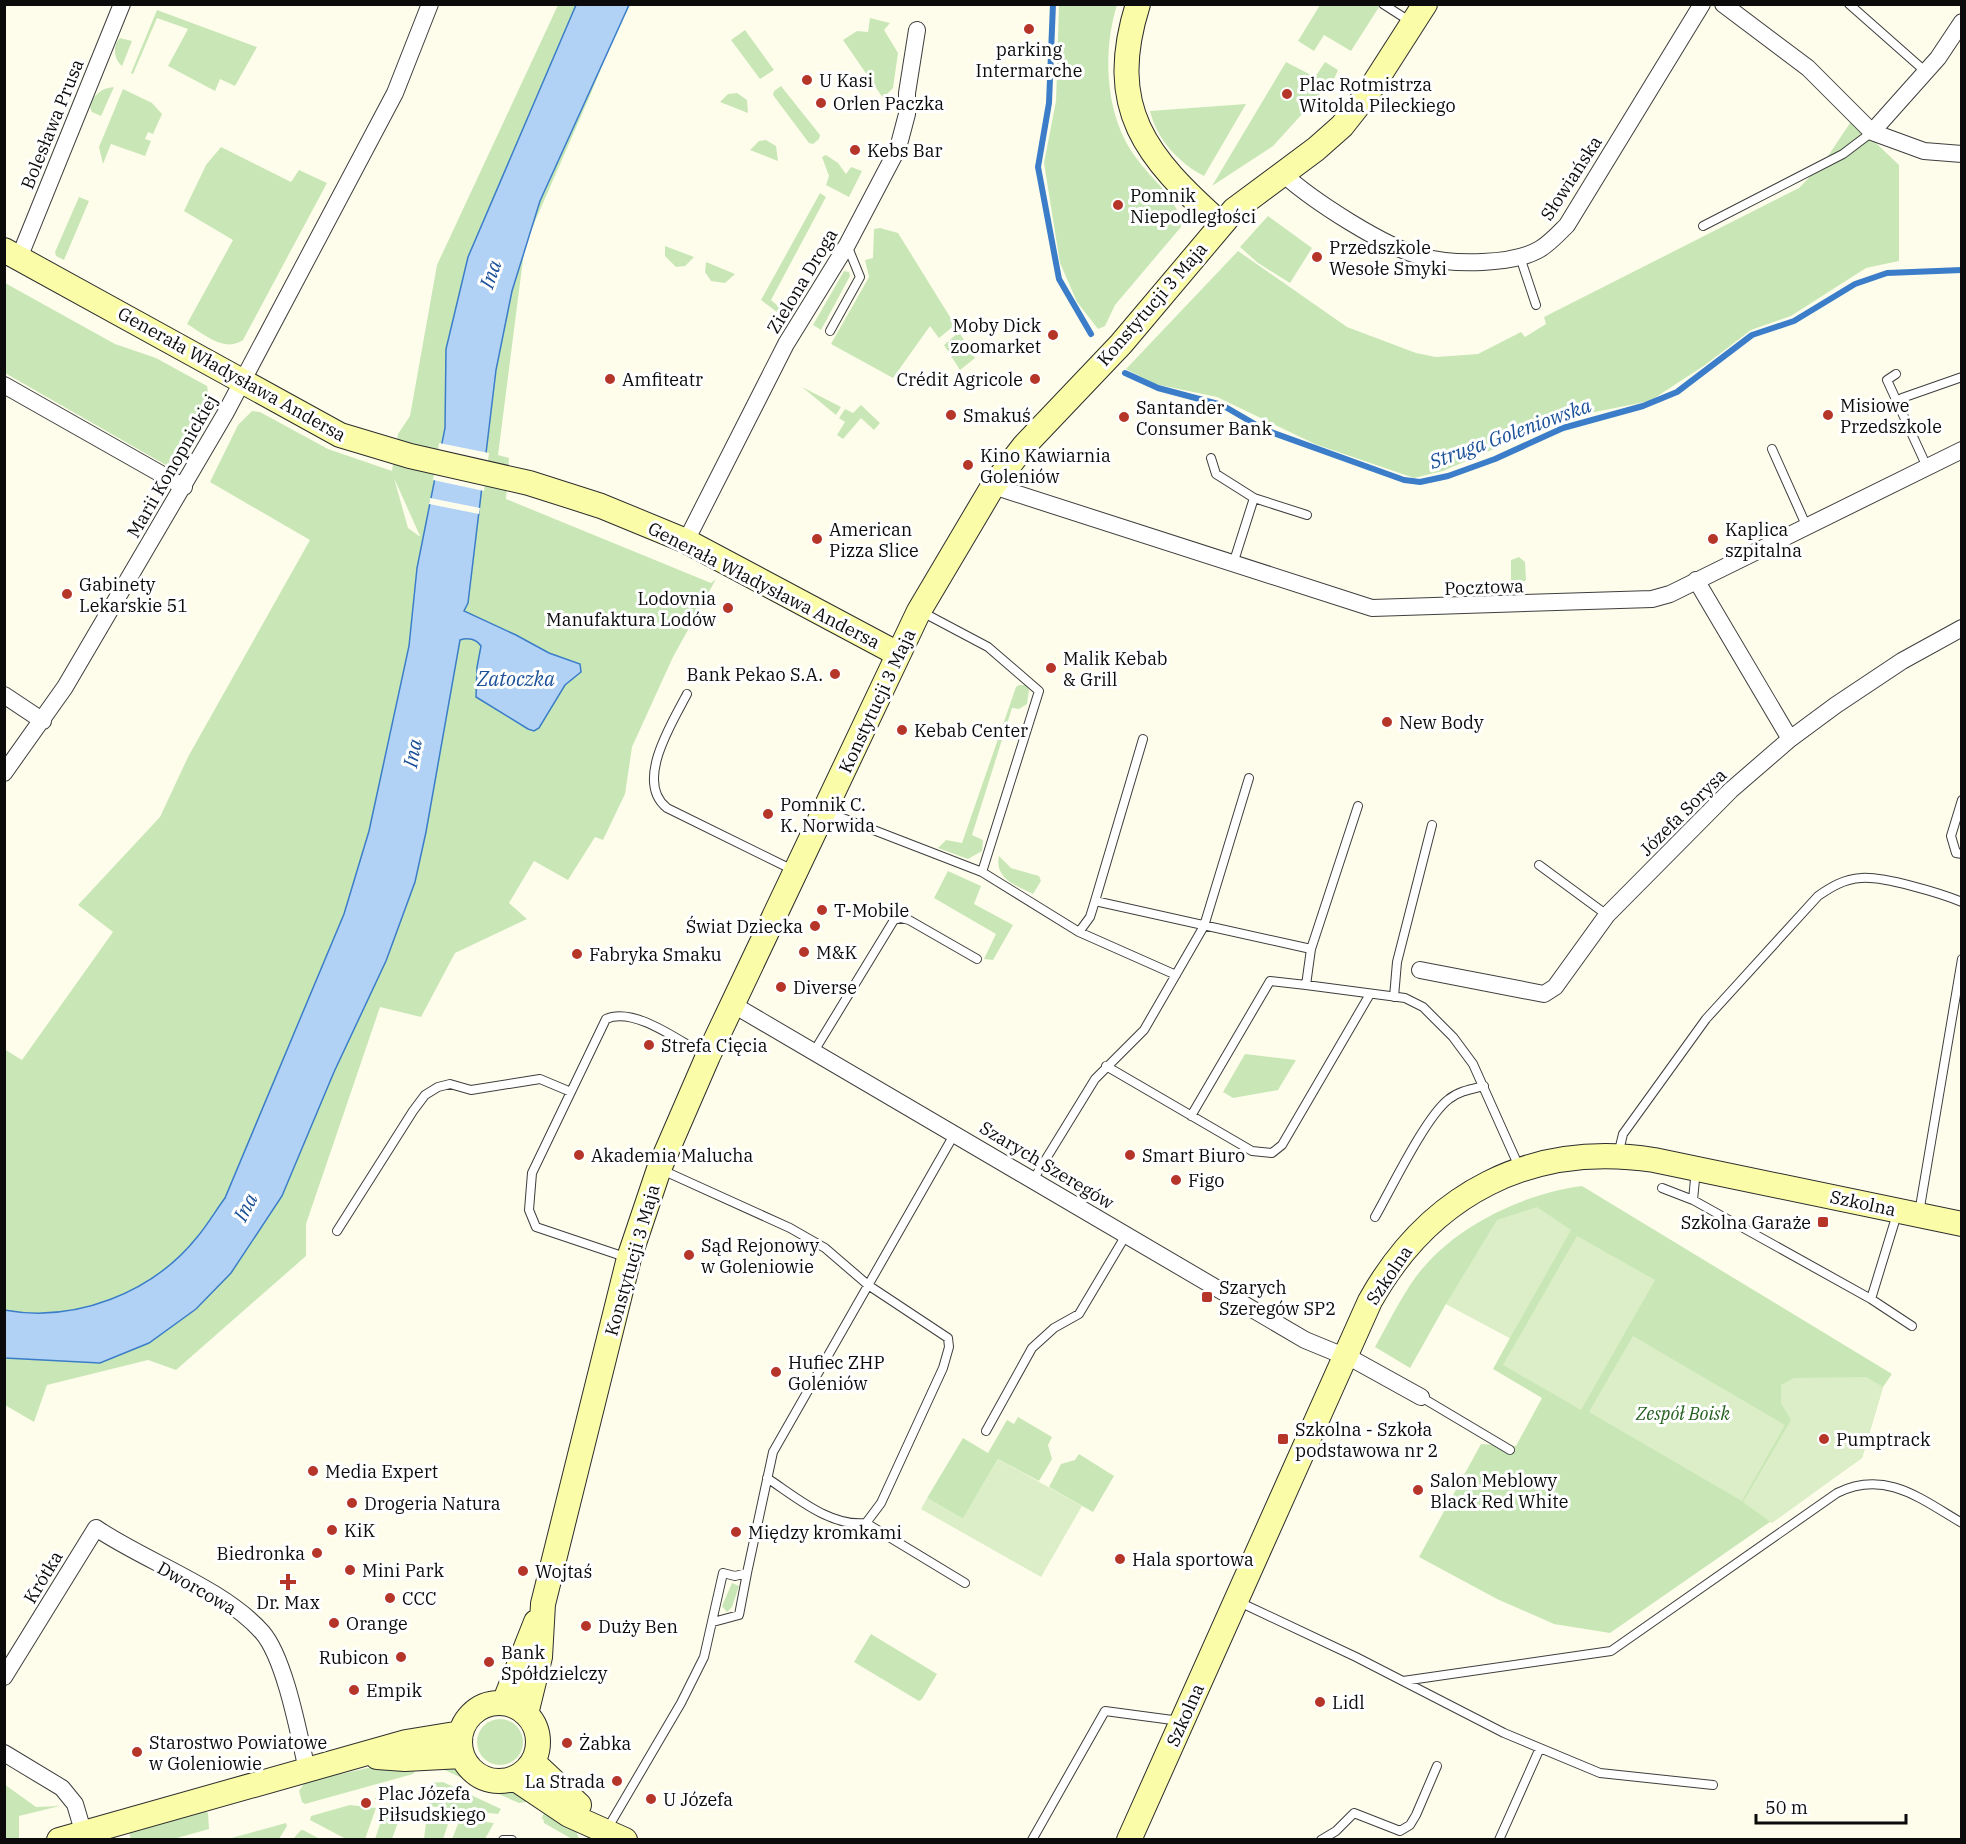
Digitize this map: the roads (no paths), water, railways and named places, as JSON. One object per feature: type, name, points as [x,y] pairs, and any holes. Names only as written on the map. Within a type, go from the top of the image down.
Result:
[{"type":"street","name":"Bolesława Prusa","points":[[12,254],[122,4]]},
{"type":"street","name":"Marii Konopnickiej","points":[[4,773],[43,721],[184,487],[243,382],[395,93],[430,4]]},
{"type":"street","points":[[1138,4],[1128,34],[1125,62],[1131,112],[1150,152],[1221,224]]},
{"type":"street","name":"Słowiańska","points":[[1282,173],[1304,193],[1334,212],[1422,257],[1476,261],[1520,257],[1539,250],[1567,225],[1702,4]]},
{"type":"street","points":[[1723,4],[1808,68],[1872,132],[1924,151],[1962,154]]},
{"type":"street","name":"Konstytucji 3 Maja","points":[[504,1703],[543,1604],[629,1258],[659,1169],[732,1004],[919,611],[993,486],[1032,437],[1121,344],[1221,224],[1259,190],[1342,126],[1368,93],[1419,14]]},
{"type":"street","points":[[1872,132],[1926,72],[1962,22]]},
{"type":"street","name":"Zielona Droga","points":[[686,541],[786,344],[847,245],[879,186],[903,132],[917,30]]},
{"type":"street","name":"Generała Władysława Andersa","points":[[12,254],[340,435],[410,456],[565,493],[686,541],[898,654]]},
{"type":"street","points":[[4,385],[184,487]]},
{"type":"street","name":"Pocztowa","points":[[993,486],[1365,606],[1381,609],[1652,599],[1670,594],[1962,450]]},
{"type":"street","points":[[1696,580],[1790,739]]},
{"type":"street","name":"Józefa Sorysa","points":[[1420,970],[1544,994],[1556,987],[1607,915],[1731,790],[1790,739],[1902,661],[1962,628]]},
{"type":"street","points":[[4,695],[43,721]]},
{"type":"street","name":"Szarych Szeregów","points":[[732,1004],[1305,1340],[1343,1356],[1422,1397]]},
{"type":"street","name":"Szkolna","points":[[1129,1839],[1343,1356],[1380,1282],[1407,1245],[1452,1204],[1486,1184],[1520,1170],[1566,1158],[1618,1155],[1696,1168],[1962,1224]]},
{"type":"street","name":"Krótka","points":[[4,1677],[96,1528]]},
{"type":"street","name":"Dworcowa","points":[[96,1528],[119,1544],[230,1604],[263,1633],[273,1650],[285,1684],[307,1770]]},
{"type":"street","name":"Konstytucji 3 Maja","points":[[526,1714],[540,1657],[543,1604]]},
{"type":"street","points":[[504,1703],[526,1714],[538,1737],[533,1762],[528,1769],[513,1778],[498,1781],[483,1778],[471,1769],[462,1744],[465,1724],[477,1710],[485,1706],[504,1703]]},
{"type":"street","points":[[59,1839],[359,1756],[405,1759],[462,1744]]},
{"type":"street","points":[[4,1753],[62,1788],[75,1804],[83,1831]]},
{"type":"street","points":[[533,1762],[611,1836]]},
{"type":"street","points":[[513,1778],[570,1815],[611,1836]]},
{"type":"lane","points":[[1383,4],[1419,14]]},
{"type":"lane","points":[[1849,4],[1926,72]]},
{"type":"lane","points":[[1703,226],[1843,154],[1872,132]]},
{"type":"lane","points":[[830,332],[860,277],[847,245]]},
{"type":"lane","points":[[1520,257],[1536,305]]},
{"type":"lane","points":[[1896,374],[1887,380],[1927,467]]},
{"type":"lane","points":[[1902,398],[1962,377]]},
{"type":"lane","points":[[1772,449],[1806,525]]},
{"type":"lane","points":[[1211,458],[1216,474],[1254,498],[1307,515]]},
{"type":"lane","points":[[1233,564],[1254,498]]},
{"type":"lane","points":[[919,611],[988,647],[1039,692],[982,872]]},
{"type":"lane","points":[[687,694],[669,728],[657,760],[653,782],[657,798],[667,808],[796,872]]},
{"type":"lane","points":[[1079,932],[1090,917],[1143,740]]},
{"type":"lane","points":[[1033,1180],[1093,1082],[1106,1066],[1144,1030],[1204,926],[1249,778]]},
{"type":"lane","points":[[1962,800],[1951,836],[1956,853],[1962,854]]},
{"type":"lane","points":[[1306,985],[1311,949],[1358,806]]},
{"type":"lane","points":[[825,811],[982,872],[1079,932],[1176,975]]},
{"type":"lane","points":[[1394,997],[1397,962],[1432,825]]},
{"type":"lane","points":[[1539,865],[1607,915]]},
{"type":"lane","points":[[1618,1155],[1623,1134],[1706,1019],[1818,896],[1833,886],[1862,878],[1880,880],[1962,902]]},
{"type":"lane","points":[[1095,901],[1311,949]]},
{"type":"lane","points":[[813,1053],[894,920],[901,918],[909,920],[977,959]]},
{"type":"lane","points":[[1871,1299],[1908,1213],[1962,959]]},
{"type":"lane","points":[[1191,1116],[1270,981],[1405,998],[1423,1007],[1453,1037],[1473,1064],[1520,1170]]},
{"type":"lane","points":[[1106,1066],[1252,1151],[1272,1153],[1282,1145],[1370,994]]},
{"type":"lane","points":[[629,1258],[536,1227],[529,1210],[532,1173],[606,1019],[616,1014],[645,1022],[708,1056]]},
{"type":"lane","points":[[337,1231],[413,1111],[425,1095],[438,1087],[450,1084],[471,1090],[540,1079],[571,1092]]},
{"type":"lane","points":[[1375,1217],[1434,1114],[1449,1099],[1465,1090],[1484,1086]]},
{"type":"lane","points":[[713,1622],[739,1615],[773,1452],[955,1133]]},
{"type":"lane","points":[[1694,1200],[1696,1168]]},
{"type":"lane","points":[[659,1169],[790,1228],[825,1248],[868,1285],[948,1338],[949,1347],[943,1368],[881,1503],[866,1523]]},
{"type":"lane","points":[[1662,1188],[1694,1200],[1871,1299],[1912,1326]]},
{"type":"lane","points":[[986,1431],[1032,1348],[1054,1328],[1079,1314],[1126,1235]]},
{"type":"lane","points":[[1422,1397],[1510,1450]]},
{"type":"lane","points":[[767,1478],[822,1513],[851,1525],[866,1523],[964,1583]]},
{"type":"lane","points":[[1403,1681],[1611,1651],[1837,1493],[1853,1485],[1892,1486],[1908,1491],[1962,1523]]},
{"type":"lane","points":[[611,1836],[704,1657],[723,1573],[735,1576],[747,1573]]},
{"type":"lane","points":[[1236,1601],[1403,1681],[1504,1733],[1600,1773],[1713,1785]]},
{"type":"lane","points":[[1032,1839],[1105,1711],[1181,1721]]},
{"type":"lane","points":[[1499,1839],[1540,1748]]},
{"type":"lane","points":[[1321,1839],[1336,1831],[1354,1813],[1400,1831],[1410,1825],[1437,1766]]},
{"type":"lane","points":[[503,1839],[512,1839]]},
{"type":"water","points":[[576,5],[629,5],[540,201],[512,291],[496,370],[468,603],[464,611],[549,653],[580,664],[581,672],[565,685],[539,728],[534,731],[476,697],[477,667],[481,646],[472,639],[460,640],[415,882],[386,961],[334,1072],[282,1196],[231,1273],[196,1309],[149,1343],[100,1363],[5,1358],[4,1310],[31,1313],[58,1312],[111,1299],[136,1288],[180,1256],[202,1231],[225,1198],[344,914],[369,831],[409,646],[417,568],[445,428],[446,349],[468,257]]},
{"type":"waterway","name":"Struga Goleniowska","points":[[1053,4],[1049,103],[1038,167],[1059,279],[1091,334]]},
{"type":"waterway","name":"Struga Goleniowska","points":[[1125,373],[1158,388],[1222,405],[1265,430],[1404,480],[1420,482],[1448,476],[1495,459],[1563,428],[1643,406],[1677,392],[1752,335],[1794,321],[1855,284],[1887,273],[1962,270]]},
{"type":"place","name":"parking Intermarche","points":[[1029,29]]},
{"type":"place","name":"U Kasi","points":[[807,80]]},
{"type":"place","name":"Plac Rotmistrza Witolda Pileckiego","points":[[1287,94]]},
{"type":"place","name":"Orlen Paczka","points":[[821,103]]},
{"type":"place","name":"Kebs Bar","points":[[855,150]]},
{"type":"place","name":"Pomnik Niepodległości","points":[[1118,205]]},
{"type":"place","name":"Przedszkole Wesołe Smyki","points":[[1317,257]]},
{"type":"place","name":"Moby Dick zoomarket","points":[[1053,335]]},
{"type":"place","name":"Amfiteatr","points":[[610,379]]},
{"type":"place","name":"Crédit Agricole","points":[[1035,379]]},
{"type":"place","name":"Smakuś","points":[[951,415]]},
{"type":"place","name":"Misiowe Przedszkole","points":[[1828,415]]},
{"type":"place","name":"Santander Consumer Bank","points":[[1124,417]]},
{"type":"place","name":"Kino Kawiarnia Goleniów","points":[[968,465]]},
{"type":"place","name":"American Pizza Slice","points":[[817,539]]},
{"type":"place","name":"Kaplica szpitalna","points":[[1713,539]]},
{"type":"place","name":"Gabinety Lekarskie 51","points":[[67,594]]},
{"type":"place","name":"Lodovnia Manufaktura Lodów","points":[[728,608]]},
{"type":"place","name":"Malik Kebab & Grill","points":[[1051,668]]},
{"type":"place","name":"Bank Pekao S.A.","points":[[835,674]]},
{"type":"place","name":"New Body","points":[[1387,722]]},
{"type":"place","name":"Kebab Center","points":[[902,730]]},
{"type":"place","name":"Pomnik C. K. Norwida","points":[[768,814]]},
{"type":"place","name":"T-Mobile","points":[[822,910]]},
{"type":"place","name":"Świat Dziecka","points":[[815,926]]},
{"type":"place","name":"M&K","points":[[804,952]]},
{"type":"place","name":"Fabryka Smaku","points":[[577,954]]},
{"type":"place","name":"Diverse","points":[[781,987]]},
{"type":"place","name":"Strefa Cięcia","points":[[649,1045]]},
{"type":"place","name":"Akademia Malucha","points":[[579,1155]]},
{"type":"place","name":"Smart Biuro","points":[[1130,1155]]},
{"type":"place","name":"Figo","points":[[1176,1180]]},
{"type":"place","name":"Szkolna Garaże","points":[[1823,1222]]},
{"type":"place","name":"Sąd Rejonowy w Goleniowie","points":[[689,1255]]},
{"type":"place","name":"Szarych Szeregów SP2","points":[[1207,1297]]},
{"type":"place","name":"Hufiec ZHP Goleniów","points":[[776,1372]]},
{"type":"place","name":"Szkolna - Szkoła podstawowa nr 2","points":[[1283,1439]]},
{"type":"place","name":"Pumptrack","points":[[1824,1439]]},
{"type":"place","name":"Media Expert","points":[[313,1471]]},
{"type":"place","name":"Salon Meblowy Black Red White","points":[[1418,1490]]},
{"type":"place","name":"Drogeria Natura","points":[[352,1503]]},
{"type":"place","name":"KiK","points":[[332,1530]]},
{"type":"place","name":"Między kromkami","points":[[736,1532]]},
{"type":"place","name":"Biedronka","points":[[317,1553]]},
{"type":"place","name":"Hala sportowa","points":[[1120,1559]]},
{"type":"place","name":"Mini Park","points":[[350,1570]]},
{"type":"place","name":"Wojtaś","points":[[523,1571]]},
{"type":"place","name":"Dr. Max","points":[[288,1582]]},
{"type":"place","name":"CCC","points":[[390,1598]]},
{"type":"place","name":"Orange","points":[[334,1623]]},
{"type":"place","name":"Duży Ben","points":[[586,1626]]},
{"type":"place","name":"Rubicon","points":[[401,1657]]},
{"type":"place","name":"Bank Spółdzielczy","points":[[489,1662]]},
{"type":"place","name":"Empik","points":[[354,1690]]},
{"type":"place","name":"Lidl","points":[[1320,1702]]},
{"type":"place","name":"Żabka","points":[[567,1743]]},
{"type":"place","name":"Starostwo Powiatowe w Goleniowie","points":[[137,1752]]},
{"type":"place","name":"La Strada","points":[[617,1781]]},
{"type":"place","name":"U Józefa","points":[[651,1799]]},
{"type":"place","name":"Plac Józefa Piłsudskiego","points":[[366,1803]]},
{"type":"water label","name":"Ina","points":[[490,274]]},
{"type":"water label","name":"Zatoczka","points":[[516,678]]},
{"type":"water label","name":"Ina","points":[[412,753]]},
{"type":"water label","name":"Ina","points":[[245,1207]]},
{"type":"park label","name":"Zespół Boisk","points":[[1683,1413]]}]
